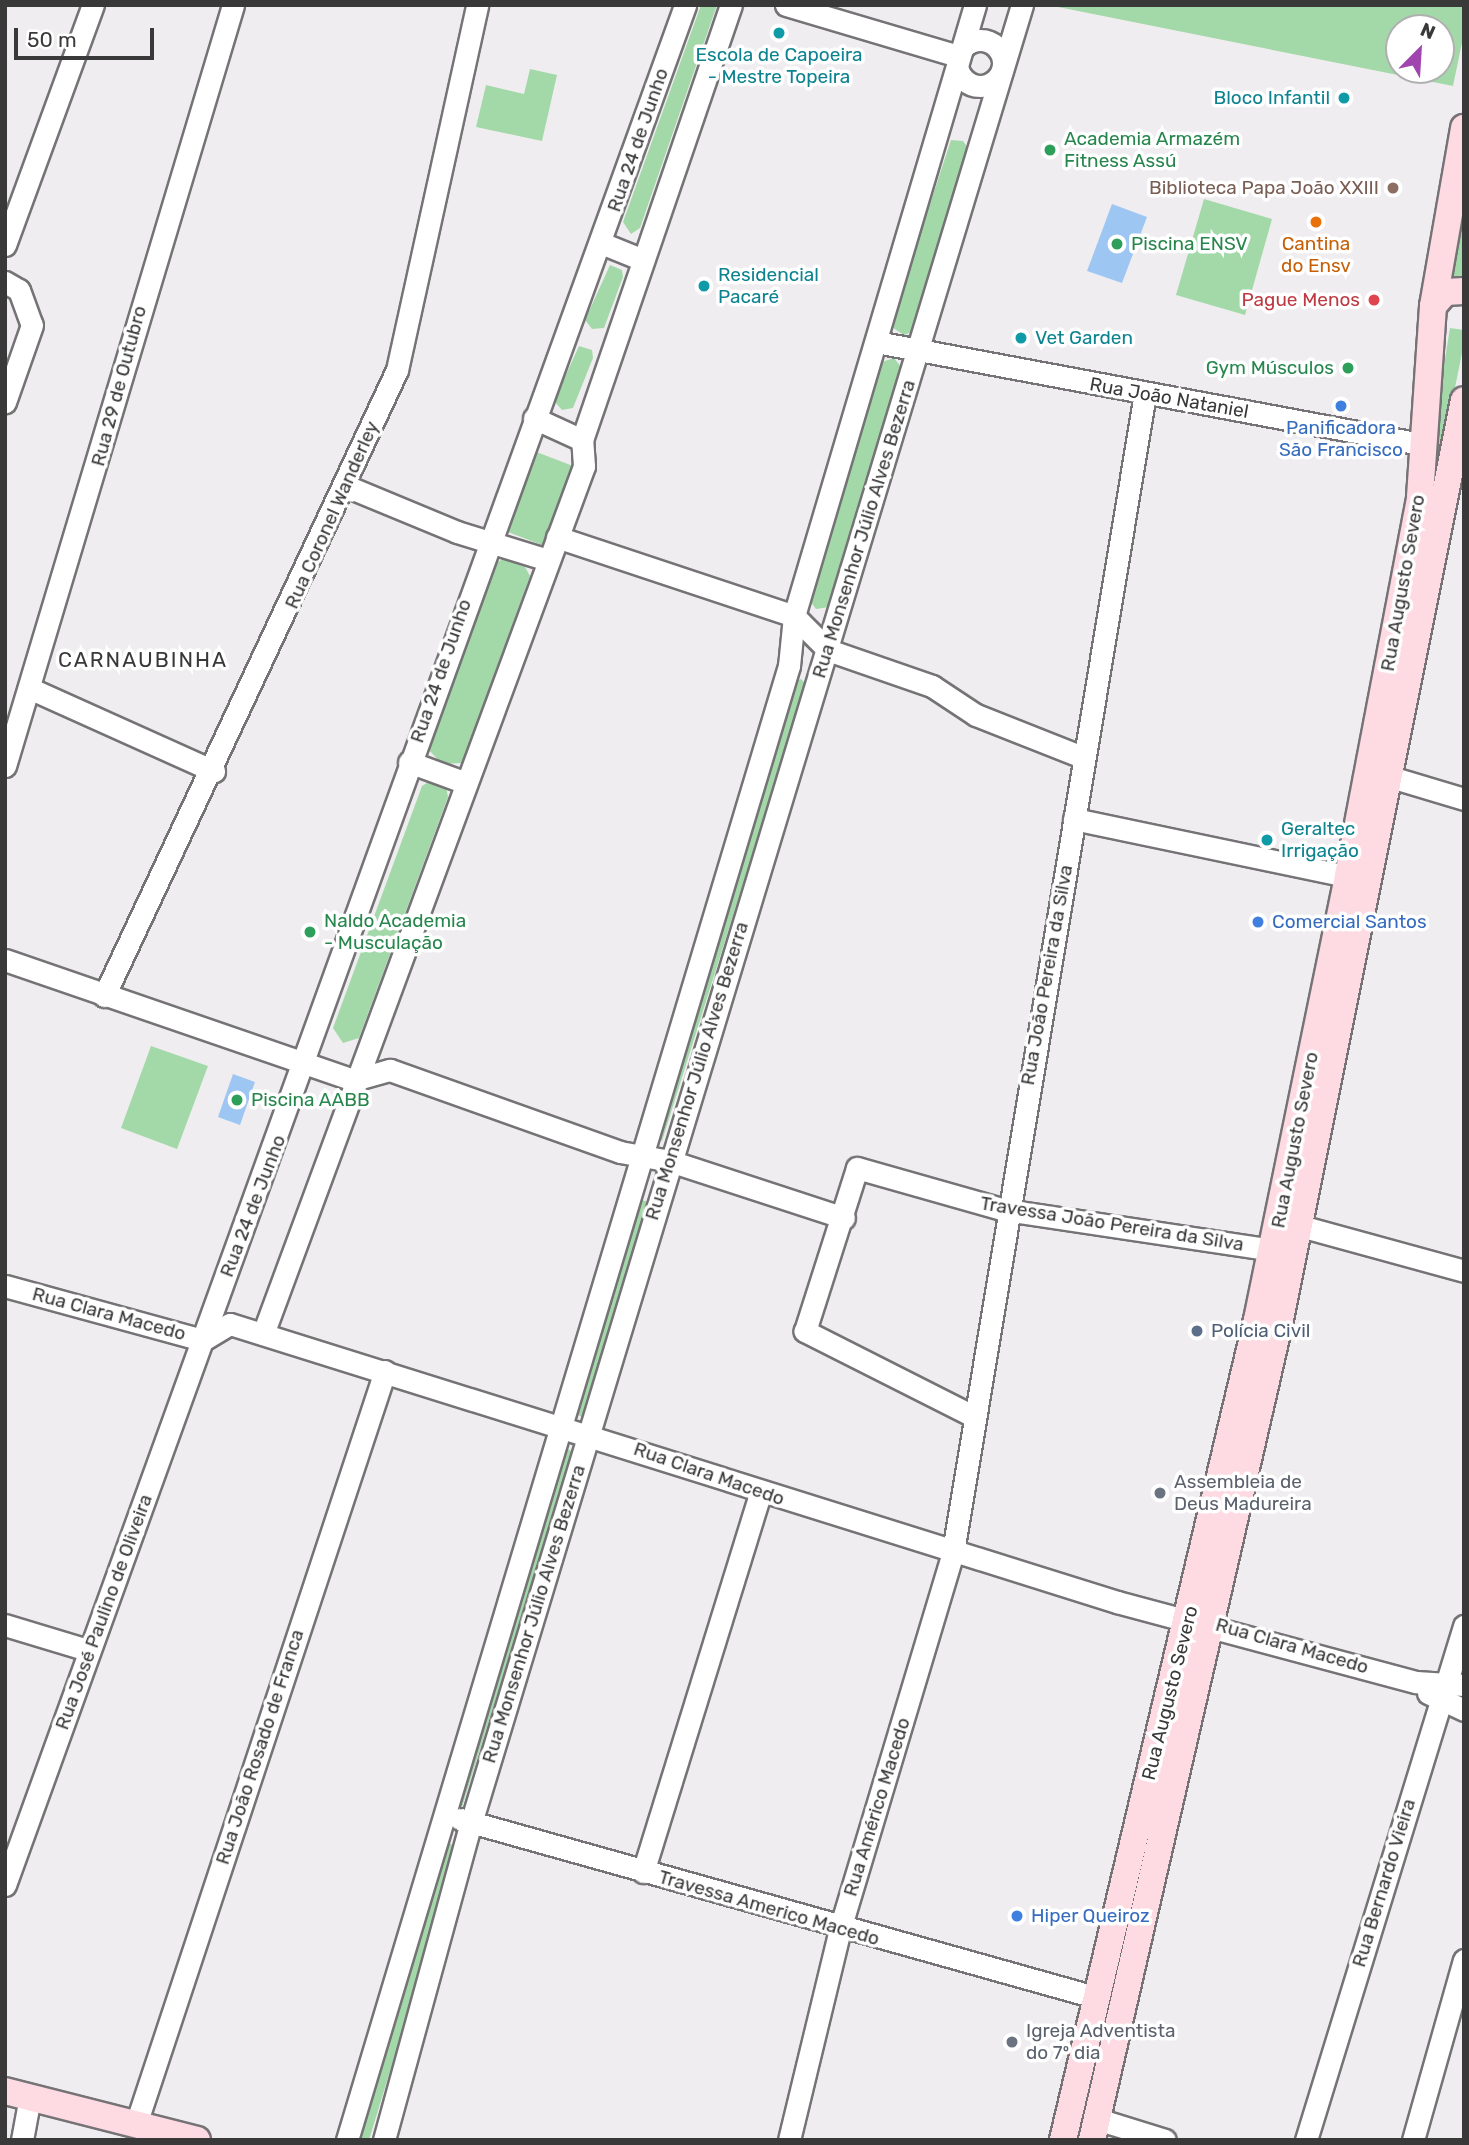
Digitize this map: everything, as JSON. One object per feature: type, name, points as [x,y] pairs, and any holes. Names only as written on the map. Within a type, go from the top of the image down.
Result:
[{"type":"main road","name":"Rua Augusto Severo","points":[[1094,2129],[1200,1620],[1268,1322],[1300,1226],[1380,774],[1420,497],[1421,444],[1433,306],[1464,128]]},
{"type":"main road","points":[[1438,274],[1464,289]]},
{"type":"main road","points":[[1433,306],[1445,292],[1464,289]]},
{"type":"main road","name":"Rua Augusto Severo","points":[[1268,1322],[1272,1250],[1348,876],[1380,774],[1464,400]]},
{"type":"main road","name":"Rua Augusto Severo","points":[[1063,2140],[1095,1997],[1200,1620]]},
{"type":"main road","points":[[18,2094],[197,2140]]},
{"type":"street","points":[[5,245],[93,5]]},
{"type":"street","name":"Rua 29 de Outubro","points":[[5,766],[233,5]]},
{"type":"street","name":"Rua Coronel Wanderley","points":[[104,996],[214,771],[397,370],[477,5]]},
{"type":"street","name":"Rua 24 de Junho","points":[[203,1340],[304,1063],[488,537],[601,243],[685,5]]},
{"type":"street","points":[[263,1334],[354,1080],[584,466],[582,439],[731,5]]},
{"type":"street","points":[[786,5],[958,56]]},
{"type":"street","name":"Rua Monsenhor Júlio Alves Bezerra","points":[[347,2140],[789,666],[794,616],[975,5]]},
{"type":"street","name":"Rua Monsenhor Júlio Alves Bezerra","points":[[384,2140],[471,1823],[1022,5]]},
{"type":"street","points":[[985,41],[997,48],[1002,70],[995,80],[976,86],[961,75],[958,56],[965,46],[985,41]]},
{"type":"street","points":[[601,243],[643,260]]},
{"type":"street","points":[[5,282],[19,290],[32,325],[5,402]]},
{"type":"street","name":"Rua João Nataniel","points":[[876,342],[1421,444]]},
{"type":"street","name":"Rua João Pereira da Silva","points":[[952,1555],[1005,1210],[1145,393]]},
{"type":"street","points":[[534,418],[582,439]]},
{"type":"street","points":[[346,486],[457,532],[488,537],[548,560]]},
{"type":"street","points":[[557,537],[794,616],[828,650],[932,687],[975,715],[1082,757]]},
{"type":"street","points":[[29,688],[214,771]]},
{"type":"street","points":[[409,762],[467,783]]},
{"type":"street","points":[[1380,774],[1464,799]]},
{"type":"street","points":[[1074,819],[1348,876]]},
{"type":"street","points":[[5,960],[354,1080],[390,1070],[642,1159],[670,1161],[844,1218]]},
{"type":"street","name":"Travessa João Pereira da Silva","points":[[975,1417],[804,1331],[844,1218],[857,1168],[1005,1210],[1272,1250]]},
{"type":"street","points":[[1300,1226],[1464,1271]]},
{"type":"street","name":"Rua Clara Macedo","points":[[5,1286],[203,1340],[230,1324],[588,1432],[760,1493],[952,1555],[1200,1620],[1416,1682],[1455,1683]]},
{"type":"street","name":"Rua José Paulino de Oliveira","points":[[5,1885],[12,1855],[203,1340]]},
{"type":"street","name":"Rua João Rosado de Franca","points":[[135,2124],[385,1371]]},
{"type":"street","points":[[643,1872],[760,1493]]},
{"type":"street","name":"Rua Américo Macedo","points":[[789,2140],[840,1929],[952,1555]]},
{"type":"street","points":[[5,1625],[88,1650]]},
{"type":"street","name":"Rua Bernardo Vieira","points":[[1306,2140],[1438,1703],[1455,1683],[1464,1626]]},
{"type":"street","name":"Rua Clara Macedo","points":[[1416,1682],[1438,1703],[1464,1710]]},
{"type":"street","name":"Travessa Americo Macedo","points":[[445,1813],[471,1823],[840,1929],[1095,1997]]},
{"type":"street","points":[[1413,2140],[1464,1960]]},
{"type":"street","points":[[18,2094],[22,2140]]},
{"type":"street","points":[[1094,2129],[1165,2140]]},
{"type":"green space","points":[[701,5],[717,5],[640,228],[631,234],[623,222]]},
{"type":"green space","points":[[1048,5],[1464,5],[1464,33],[1455,76],[1455,14],[1385,14],[1385,72]]},
{"type":"green space","points":[[530,69],[557,75],[542,141],[476,127],[486,85],[524,94]]},
{"type":"green space","points":[[951,140],[963,141],[970,151],[912,332],[904,335],[890,326]]},
{"type":"green space","points":[[1204,199],[1272,219],[1245,315],[1176,295]]},
{"type":"green space","points":[[1464,202],[1464,282],[1451,274]]},
{"type":"green space","points":[[610,265],[622,270],[623,277],[604,328],[592,329],[585,320]]},
{"type":"green space","points":[[1450,328],[1464,330],[1464,343],[1381,754]]},
{"type":"green space","points":[[579,346],[592,350],[593,358],[573,408],[562,410],[554,401]]},
{"type":"green space","points":[[894,358],[901,367],[829,607],[816,609],[810,601],[882,362]]},
{"type":"green space","points":[[534,451],[573,466],[542,545],[503,530]]},
{"type":"green space","points":[[503,559],[525,567],[530,576],[462,763],[442,764],[428,749],[494,564]]},
{"type":"green space","points":[[801,679],[806,684],[662,1141],[658,1138],[793,682]]},
{"type":"green space","points":[[430,781],[446,787],[448,797],[359,1038],[343,1043],[333,1028],[422,786]]},
{"type":"green space","points":[[151,1046],[208,1066],[177,1149],[121,1128]]},
{"type":"green space","points":[[638,1199],[649,1202],[582,1417],[574,1413]]},
{"type":"green space","points":[[568,1449],[573,1452],[462,1807],[457,1802]]},
{"type":"green space","points":[[445,1841],[458,1848],[369,2140],[358,2140]]},
{"type":"water","name":"Piscina ENSV","points":[[1112,204],[1147,217],[1122,283],[1087,271]]},
{"type":"water","name":"Piscina AABB","points":[[233,1074],[255,1082],[240,1125],[218,1117]]},
{"type":"place","name":"Escola de Capoeira - Mestre Topeira","points":[[779,33]]},
{"type":"place","name":"Bloco Infantil","points":[[1344,98]]},
{"type":"place","name":"Academia Armazém Fitness Assú","points":[[1050,150]]},
{"type":"place","name":"Biblioteca Papa João XXIII","points":[[1393,188]]},
{"type":"place","name":"Cantina do Ensv","points":[[1316,222]]},
{"type":"place","name":"Piscina ENSV","points":[[1117,244]]},
{"type":"place","name":"Residencial Pacaré","points":[[704,286]]},
{"type":"place","name":"Pague Menos","points":[[1374,300]]},
{"type":"place","name":"Vet Garden","points":[[1021,338]]},
{"type":"place","name":"Gym Músculos","points":[[1348,368]]},
{"type":"place","name":"Panificadora São Francisco","points":[[1341,406]]},
{"type":"place","name":"Geraltec Irrigação","points":[[1267,840]]},
{"type":"place","name":"Comercial Santos","points":[[1258,922]]},
{"type":"place","name":"Naldo Academia - Musculação","points":[[310,932]]},
{"type":"place","name":"Piscina AABB","points":[[237,1100]]},
{"type":"place","name":"Polícia Civil","points":[[1197,1331]]},
{"type":"place","name":"Assembleia de Deus Madureira","points":[[1160,1493]]},
{"type":"place","name":"Hiper Queiroz","points":[[1017,1916]]},
{"type":"place","name":"Igreja Adventista do 7º dia","points":[[1012,2042]]},
{"type":"district","name":"CARNAUBINHA","points":[[143,660]]}]
